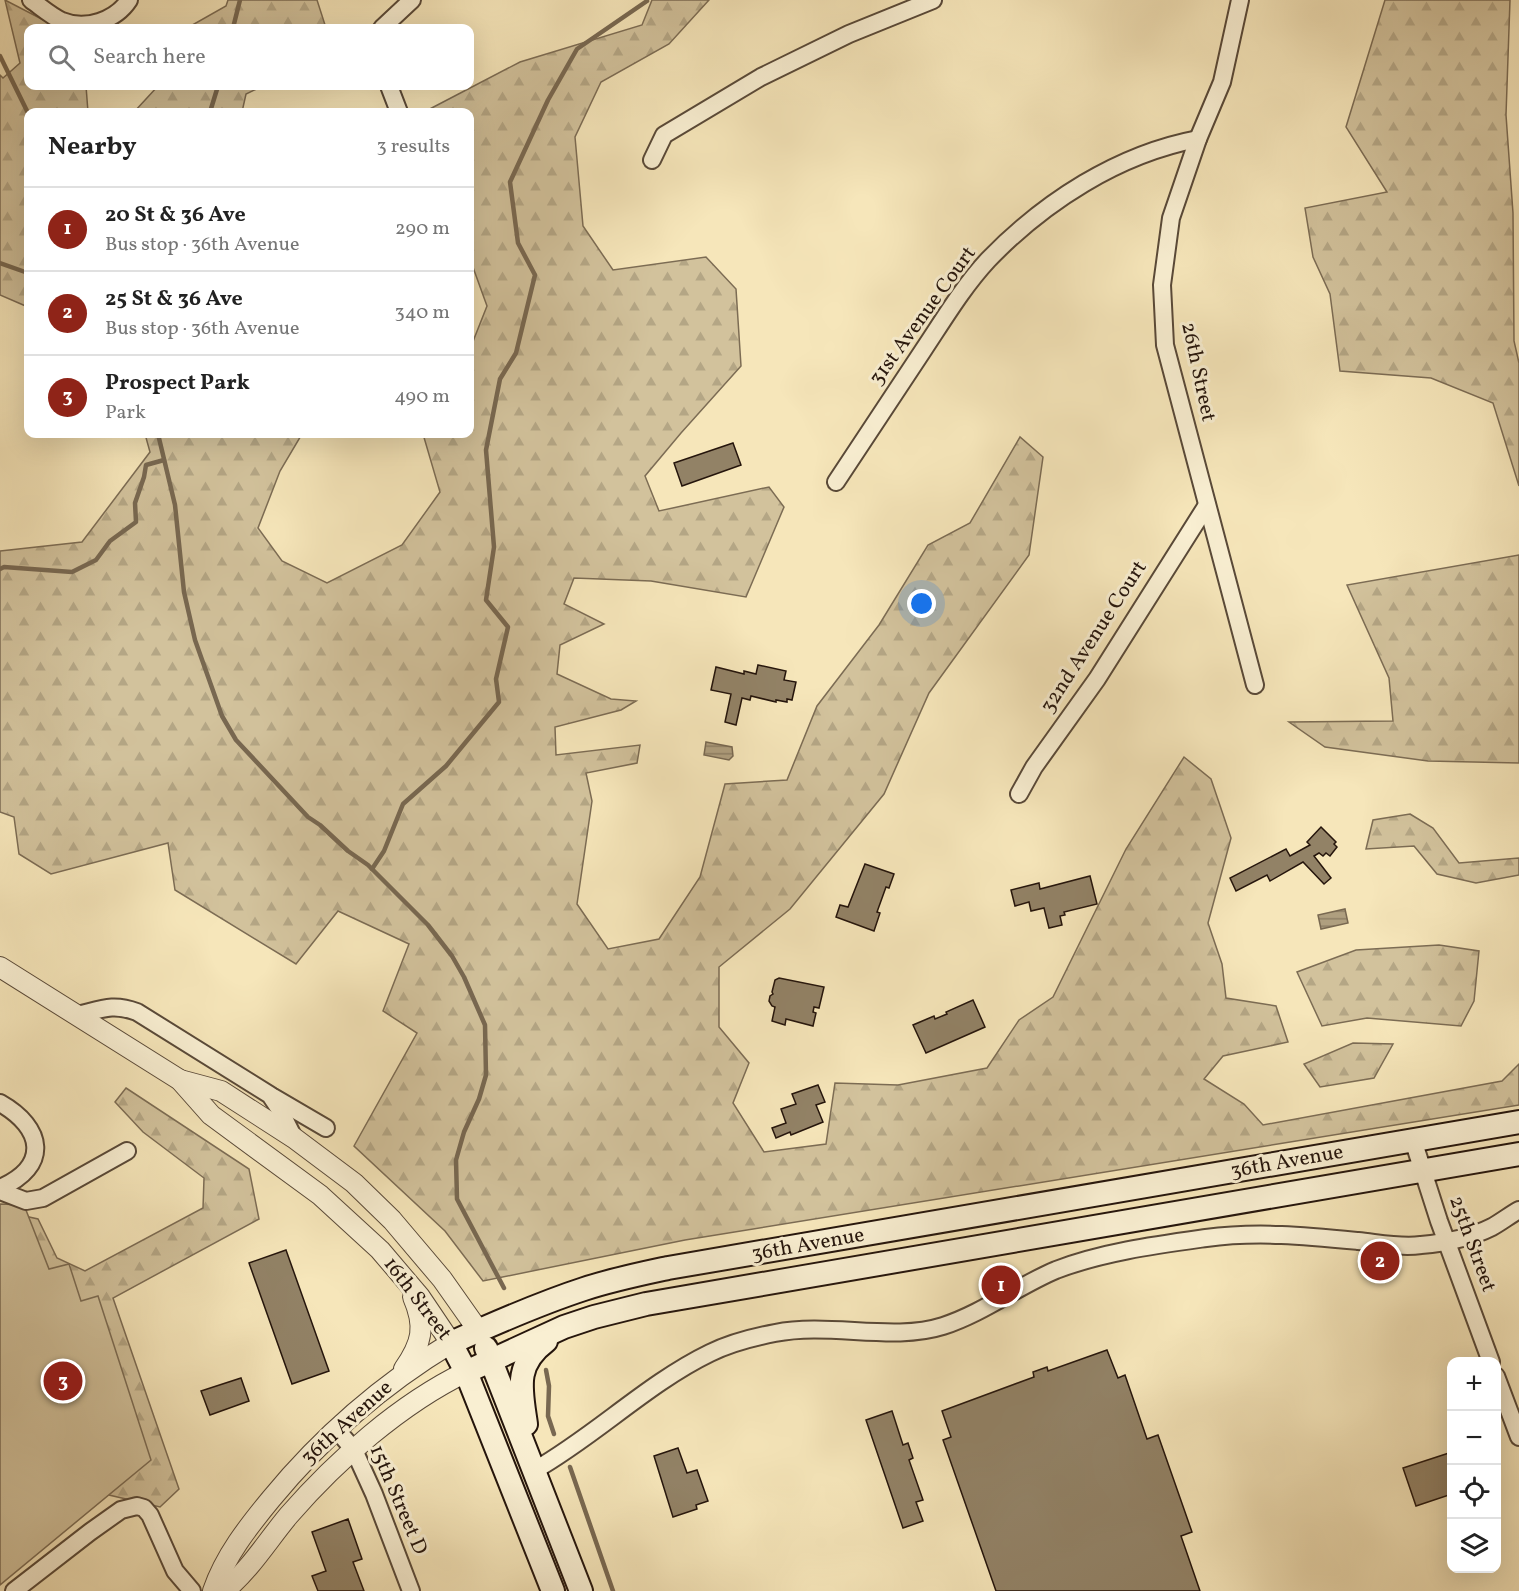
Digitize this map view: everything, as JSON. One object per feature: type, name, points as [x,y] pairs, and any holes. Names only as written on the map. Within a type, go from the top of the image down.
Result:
[{"type":"main road","name":"36th Avenue","points":[[452,1343],[514,1315],[585,1289],[668,1268],[1519,1122]]},
{"type":"main road","name":"36th Avenue","points":[[466,1372],[564,1327],[623,1309],[708,1292],[1519,1154]]},
{"type":"main road","points":[[533,1464],[521,1385],[522,1371],[532,1353],[564,1327]]},
{"type":"main road","name":"16th Street","points":[[478,1330],[533,1464],[581,1591]]},
{"type":"main road","name":"16th Street","points":[[452,1343],[466,1372],[553,1591]]},
{"type":"street","points":[[31,0],[62,21],[72,24]]},
{"type":"street","points":[[90,24],[115,15],[129,0]]},
{"type":"street","points":[[386,24],[412,0]]},
{"type":"street","points":[[652,160],[664,135],[761,77],[849,34],[933,0]]},
{"type":"street","name":"26th Street","points":[[1240,0],[1222,82],[1198,139],[1171,218],[1162,285],[1165,345],[1255,685]]},
{"type":"street","points":[[391,90],[397,108]]},
{"type":"street","name":"31st Avenue Court","points":[[836,482],[960,296],[987,261],[1019,231],[1051,206],[1116,165],[1168,145],[1198,139]]},
{"type":"street","name":"32nd Avenue Court","points":[[1019,794],[1034,767],[1097,679],[1207,505]]},
{"type":"street","name":"16th Street","points":[[0,967],[180,1080],[211,1115],[320,1195],[380,1250],[420,1297],[452,1343]]},
{"type":"street","name":"16th Street","points":[[78,1015],[122,1007],[137,1012],[326,1128]]},
{"type":"street","name":"16th Street","points":[[180,1080],[221,1091],[294,1138],[354,1183],[392,1220],[442,1279],[478,1330]]},
{"type":"street","name":"16th Street","points":[[270,1095],[294,1138]]},
{"type":"street","points":[[0,1103],[15,1112],[29,1127],[35,1148],[28,1170],[0,1189]]},
{"type":"street","name":"25th Street","points":[[1413,1140],[1489,1357]]},
{"type":"street","points":[[0,1189],[26,1201],[43,1198],[128,1151]]},
{"type":"street","points":[[533,1464],[559,1457],[687,1365],[713,1352],[759,1336],[789,1331],[844,1329],[893,1332],[940,1327],[959,1321],[1058,1269],[1089,1259],[1204,1238],[1243,1234],[1283,1234],[1419,1246],[1481,1232],[1519,1210]]},
{"type":"street","points":[[380,1250],[410,1292],[421,1318],[418,1348],[399,1377]]},
{"type":"street","name":"36th Avenue","points":[[213,1591],[220,1571],[249,1525],[297,1468],[399,1377],[452,1343]]},
{"type":"street","name":"36th Avenue","points":[[224,1591],[240,1579],[255,1557],[304,1498],[340,1461],[421,1398],[466,1372]]},
{"type":"street","points":[[1501,1387],[1519,1437]]},
{"type":"street","name":"15th Street D","points":[[337,1430],[354,1450],[374,1494],[411,1591]]},
{"type":"street","points":[[14,1591],[121,1510],[137,1506],[144,1508],[150,1515],[175,1571],[192,1591]]},
{"type":"green space","points":[[5,0],[51,24],[24,24],[24,90],[86,90],[88,108],[24,108],[24,305],[0,295],[0,75],[3,78],[20,63]]},
{"type":"green space","points":[[228,0],[317,0],[325,24],[194,24],[226,6]]},
{"type":"green space","points":[[652,0],[709,0],[669,44],[601,82],[575,137],[583,226],[613,270],[706,257],[736,289],[741,366],[645,476],[659,511],[769,487],[784,507],[746,597],[651,581],[574,578],[564,604],[604,624],[560,645],[557,674],[611,699],[636,701],[621,710],[555,727],[556,755],[640,745],[637,763],[586,773],[592,801],[577,904],[608,949],[659,939],[700,877],[725,784],[787,780],[817,706],[879,625],[928,545],[970,523],[1020,437],[1043,457],[1029,555],[929,693],[884,794],[790,909],[719,967],[719,1027],[749,1063],[733,1103],[764,1152],[826,1144],[835,1083],[898,1085],[987,1068],[1019,1020],[1053,997],[1126,849],[1184,757],[1211,779],[1231,838],[1208,923],[1222,964],[1226,998],[1276,1006],[1288,1042],[1223,1056],[1204,1079],[1244,1104],[1263,1125],[1502,1081],[1519,1064],[1519,1105],[685,1240],[483,1281],[445,1231],[354,1146],[417,1033],[383,1011],[409,944],[338,911],[296,964],[175,890],[168,843],[51,874],[19,854],[14,817],[0,812],[0,551],[82,542],[150,452],[146,438],[300,438],[280,471],[258,528],[282,561],[327,583],[402,545],[440,492],[424,438],[474,438],[474,339],[487,306],[474,270],[474,108],[432,108],[466,90],[474,90],[474,86],[520,62],[642,25]]},
{"type":"green space","points":[[1385,0],[1510,0],[1506,115],[1513,213],[1514,341],[1519,363],[1519,486],[1493,403],[1431,378],[1340,371],[1330,294],[1313,257],[1305,208],[1387,192],[1346,127]]},
{"type":"green space","points":[[154,90],[254,90],[246,94],[243,108],[138,108]]},
{"type":"green space","points":[[1519,555],[1519,763],[1428,761],[1325,747],[1289,722],[1393,721],[1389,678],[1347,585]]},
{"type":"green space","points":[[1410,814],[1433,828],[1459,863],[1519,858],[1519,875],[1476,883],[1437,874],[1414,846],[1366,849],[1373,820]]},
{"type":"green space","points":[[1439,945],[1479,951],[1474,1001],[1461,1026],[1367,1018],[1322,1026],[1297,972],[1356,950]]},
{"type":"green space","points":[[1353,1043],[1393,1044],[1374,1078],[1320,1087],[1304,1064]]},
{"type":"green space","points":[[126,1088],[249,1169],[259,1219],[113,1298],[179,1489],[160,1507],[92,1491],[0,1216],[11,1213],[38,1219],[57,1258],[85,1271],[203,1208],[204,1178],[143,1132],[115,1102]]},
{"type":"green space","points":[[0,1204],[24,1205],[49,1269],[69,1264],[81,1301],[98,1296],[151,1460],[0,1585]]},
{"type":"shaded area","points":[[706,742],[732,747],[733,756],[729,760],[704,755]]},
{"type":"shaded area","points":[[1345,909],[1348,923],[1321,929],[1318,915]]},
{"type":"building","points":[[733,443],[741,465],[682,486],[674,463]]},
{"type":"building","points":[[758,665],[786,671],[784,680],[796,682],[792,700],[787,699],[787,702],[776,700],[776,702],[751,696],[750,700],[742,698],[736,725],[725,722],[731,694],[711,690],[716,667],[744,674],[744,671],[756,674]]},
{"type":"building","points":[[1321,827],[1336,842],[1334,844],[1337,847],[1330,856],[1326,853],[1323,856],[1319,853],[1314,856],[1331,878],[1324,884],[1303,862],[1270,881],[1267,875],[1236,891],[1230,878],[1286,849],[1290,856],[1310,845],[1307,842]]},
{"type":"building","points":[[865,864],[894,874],[889,888],[886,887],[877,912],[880,913],[874,931],[836,917],[840,905],[848,907]]},
{"type":"building","points":[[1090,876],[1097,904],[1064,912],[1065,915],[1060,916],[1062,925],[1049,928],[1044,908],[1031,911],[1029,902],[1015,906],[1011,890],[1039,883],[1040,889]]},
{"type":"building","points":[[779,978],[824,987],[819,1008],[814,1007],[813,1012],[816,1013],[813,1026],[786,1019],[785,1025],[772,1021],[775,1007],[769,1001],[773,994],[775,980]]},
{"type":"building","points":[[973,1000],[985,1027],[926,1053],[913,1025],[934,1016],[935,1019],[947,1014],[946,1012]]},
{"type":"building","points":[[818,1085],[825,1102],[816,1105],[823,1122],[791,1135],[790,1132],[776,1138],[772,1128],[786,1123],[781,1109],[796,1104],[792,1094]]},
{"type":"building","points":[[286,1250],[329,1371],[292,1384],[249,1263]]},
{"type":"building","points":[[1107,1350],[1118,1378],[1125,1375],[1147,1439],[1158,1435],[1192,1532],[1181,1536],[1200,1591],[996,1591],[943,1440],[951,1437],[942,1411],[1034,1377],[1033,1372],[1047,1367],[1048,1371]]},
{"type":"building","points":[[241,1378],[249,1401],[210,1415],[201,1391]]},
{"type":"building","points":[[892,1411],[903,1445],[908,1443],[913,1458],[909,1460],[923,1500],[916,1502],[923,1521],[903,1528],[866,1420]]},
{"type":"building","points":[[678,1448],[687,1473],[697,1470],[708,1501],[696,1505],[697,1509],[673,1517],[654,1456]]},
{"type":"building","points":[[1447,1454],[1447,1496],[1416,1506],[1403,1468]]},
{"type":"building","points":[[348,1519],[362,1559],[353,1562],[364,1591],[318,1591],[312,1576],[326,1571],[312,1532]]},
{"type":"waterway","points":[[234,24],[240,0]]},
{"type":"waterway","points":[[372,869],[384,851],[403,804],[446,766],[499,702],[496,679],[508,627],[486,600],[494,547],[486,450],[500,379],[516,353],[535,275],[518,243],[510,182],[548,100],[577,49],[647,1]]},
{"type":"waterway","points":[[0,56],[26,108]]},
{"type":"waterway","points":[[211,108],[217,90]]},
{"type":"waterway","points":[[0,263],[24,272]]},
{"type":"waterway","points":[[159,438],[175,505],[184,592],[195,640],[222,716],[236,740],[308,817],[368,865],[428,925],[452,956],[464,977],[485,1025],[486,1075],[456,1160],[457,1199],[504,1288]]},
{"type":"waterway","points":[[0,569],[4,567],[72,572],[96,560],[110,541],[136,522],[135,503],[146,465],[164,460]]},
{"type":"waterway","points":[[546,1370],[549,1386],[548,1416],[554,1434]]},
{"type":"waterway","points":[[570,1467],[613,1591]]},
{"type":"place","name":"25 St & 36 Ave","points":[[1380,1261]]},
{"type":"place","name":"20 St & 36 Ave","points":[[1001,1285]]},
{"type":"place","name":"Prospect Park","points":[[63,1381]]}]
